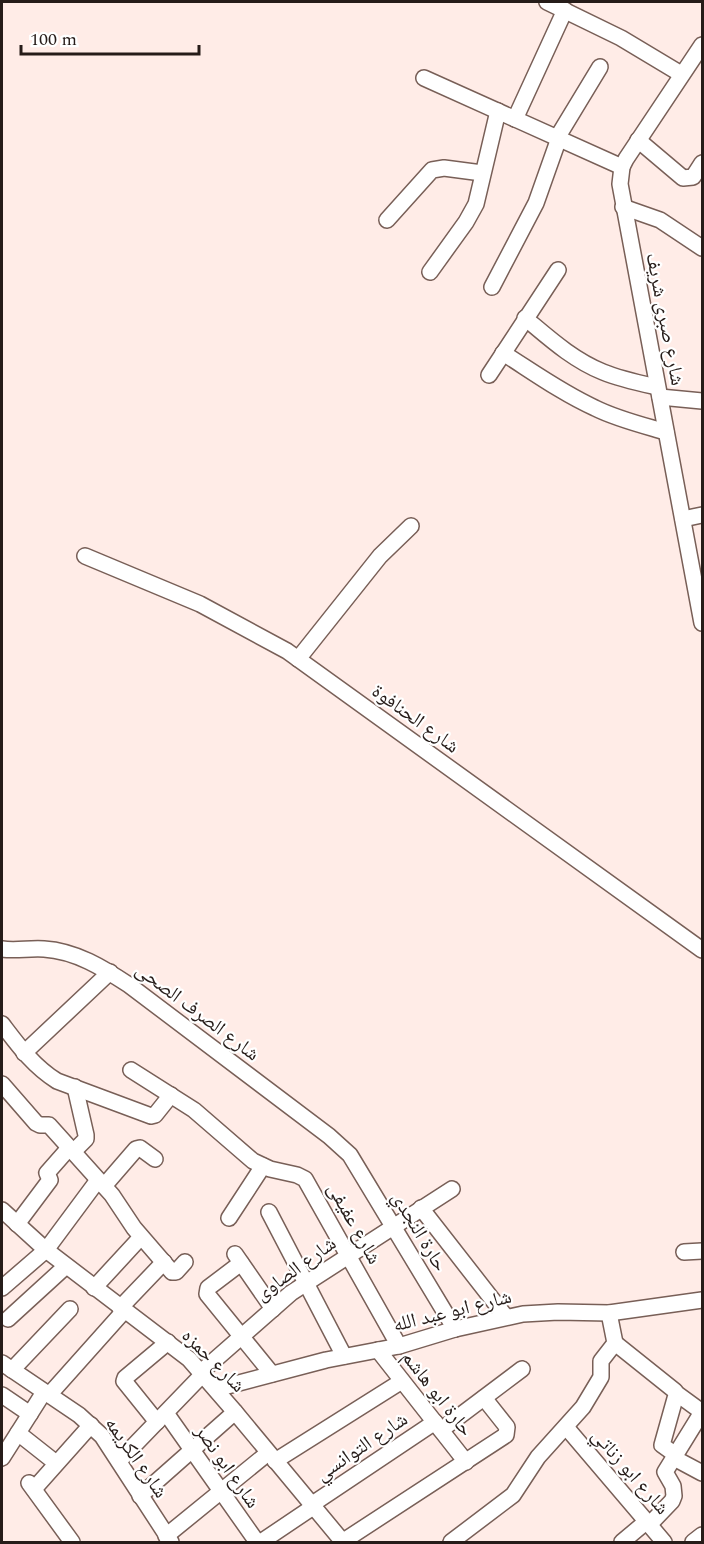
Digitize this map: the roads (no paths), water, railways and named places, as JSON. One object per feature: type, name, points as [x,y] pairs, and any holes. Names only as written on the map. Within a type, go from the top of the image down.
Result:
[{"type":"street","points":[[547,2],[621,38],[681,74]]},
{"type":"street","points":[[514,119],[565,10]]},
{"type":"street","points":[[424,78],[622,167],[702,45]]},
{"type":"street","points":[[492,287],[536,203],[558,138],[600,67]]},
{"type":"street","points":[[430,272],[466,222],[476,204],[498,111]]},
{"type":"street","points":[[638,140],[683,178],[693,177],[702,163]]},
{"type":"street","name":"شارع صبرى شريف","points":[[622,167],[620,184],[623,207],[683,519],[697,572],[702,617]]},
{"type":"street","points":[[387,220],[432,170],[444,168],[482,173]]},
{"type":"street","points":[[623,207],[660,220],[702,248]]},
{"type":"street","points":[[489,375],[558,270]]},
{"type":"street","points":[[525,318],[588,365],[659,392],[702,401]]},
{"type":"street","points":[[502,352],[569,395],[595,408],[666,432]]},
{"type":"street","points":[[683,519],[702,514]]},
{"type":"street","points":[[298,659],[380,556],[411,526]]},
{"type":"street","name":"شارع الحنافوة","points":[[85,556],[200,604],[298,659],[702,950]]},
{"type":"street","name":"شارع الصرف الصحى","points":[[2,949],[58,951],[96,964],[110,972],[329,1136],[350,1155]]},
{"type":"street","points":[[24,1053],[110,972]]},
{"type":"street","points":[[3,1028],[45,1073],[75,1087],[151,1116],[155,1115],[171,1095]]},
{"type":"street","name":"شارع عفيفى","points":[[131,1070],[194,1110],[253,1161],[305,1179],[399,1346]]},
{"type":"street","points":[[2,1084],[36,1123],[49,1125],[117,1201],[141,1238],[174,1272],[185,1262]]},
{"type":"street","points":[[17,1224],[50,1180],[47,1173],[83,1142],[86,1135],[75,1087]]},
{"type":"street","points":[[2,1288],[46,1250],[101,1183],[136,1149],[142,1149],[154,1159]]},
{"type":"street","name":"حارة النجدي","points":[[350,1155],[455,1329]]},
{"type":"street","points":[[229,1218],[263,1166]]},
{"type":"street","name":"شارع الصاوى","points":[[119,1461],[202,1373],[273,1309],[348,1254],[452,1189]]},
{"type":"street","points":[[421,1208],[506,1317]]},
{"type":"street","name":"شارع حمزه","points":[[2,1210],[46,1250],[122,1310],[168,1342],[202,1373],[338,1540]]},
{"type":"street","points":[[269,1212],[344,1356]]},
{"type":"street","points":[[94,1288],[141,1238]]},
{"type":"street","points":[[684,1252],[702,1251]]},
{"type":"street","points":[[272,1374],[206,1292],[238,1258],[273,1309]]},
{"type":"street","points":[[2,1458],[30,1414],[164,1262]]},
{"type":"street","points":[[8,1319],[66,1266]]},
{"type":"street","name":"شارع ابو عبد الله","points":[[216,1389],[344,1356],[399,1346],[506,1317],[558,1312],[609,1313],[702,1300]]},
{"type":"street","points":[[7,1366],[70,1309]]},
{"type":"street","points":[[609,1313],[615,1342],[676,1393],[701,1407],[701,1416],[665,1472],[673,1486],[672,1501],[622,1542]]},
{"type":"street","name":"شارع ابو نصر","points":[[168,1342],[124,1381],[162,1418],[192,1452],[259,1542]]},
{"type":"street","points":[[451,1542],[513,1495],[538,1457],[583,1407],[600,1379],[601,1361],[615,1342]]},
{"type":"street","name":"حارة ابو هاشم","points":[[378,1350],[466,1462]]},
{"type":"street","name":"شارع الكريمه","points":[[7,1366],[91,1425],[102,1436],[169,1539]]},
{"type":"street","name":"شارع التوانسي","points":[[259,1542],[484,1398],[522,1369]]},
{"type":"street","points":[[169,1539],[221,1491],[272,1457],[402,1381]]},
{"type":"street","points":[[676,1393],[662,1445],[702,1473]]},
{"type":"street","points":[[2,1395],[30,1414]]},
{"type":"street","points":[[338,1540],[503,1438],[507,1431],[505,1424],[484,1398]]},
{"type":"street","points":[[140,1496],[235,1412]]},
{"type":"street","points":[[72,1542],[31,1486],[56,1464],[91,1425]]},
{"type":"street","name":"شارع ابو زناتي","points":[[566,1427],[664,1542]]},
{"type":"street","points":[[18,1433],[56,1464]]},
{"type":"street","points":[[693,1542],[702,1535]]}]
